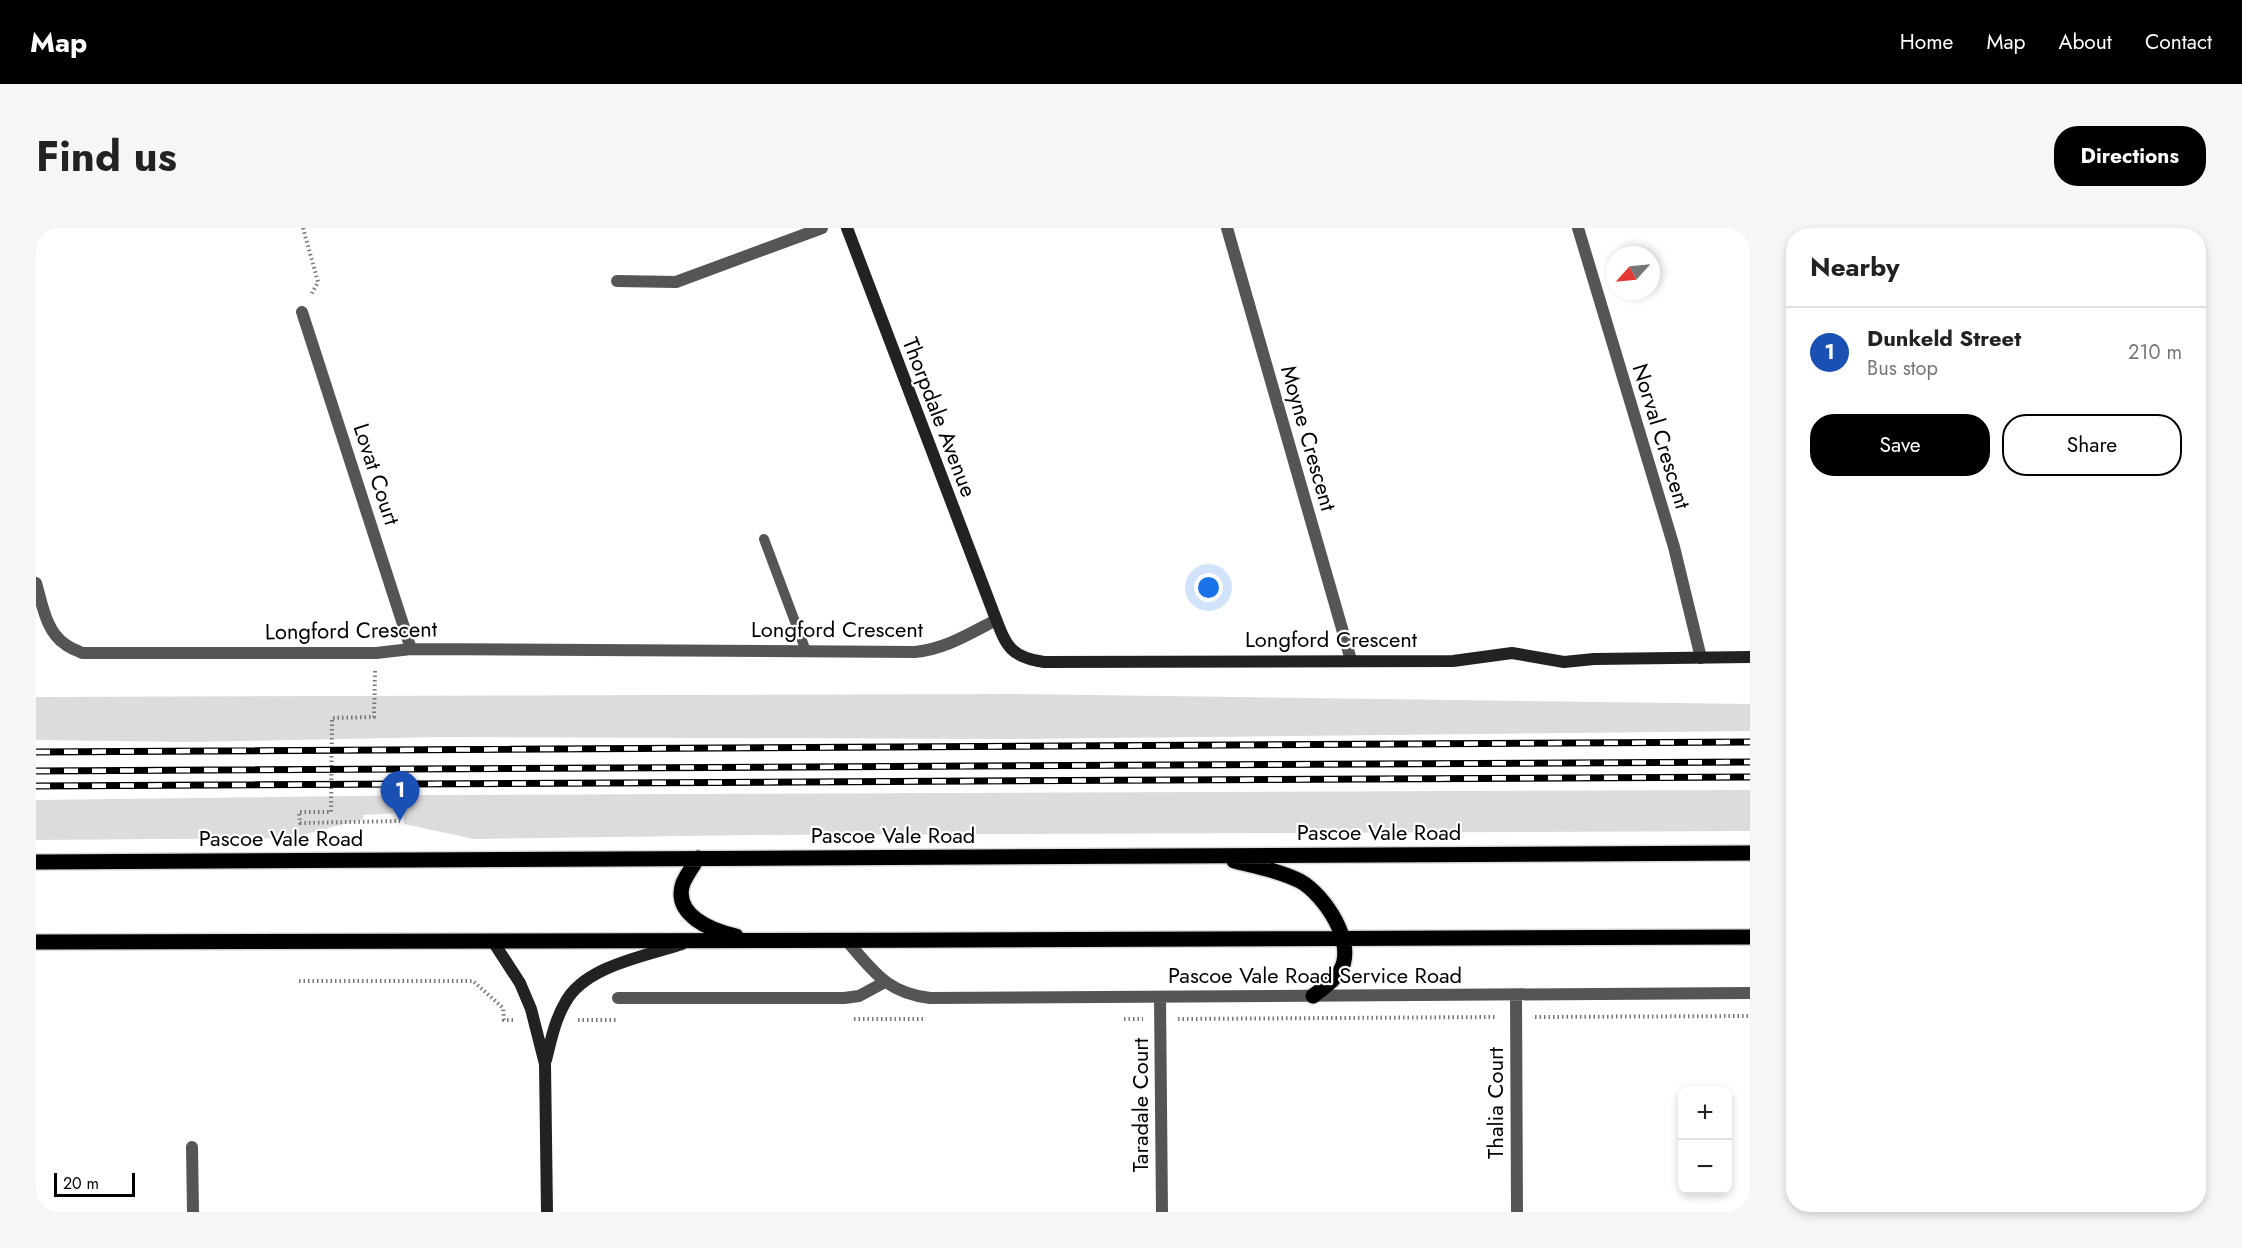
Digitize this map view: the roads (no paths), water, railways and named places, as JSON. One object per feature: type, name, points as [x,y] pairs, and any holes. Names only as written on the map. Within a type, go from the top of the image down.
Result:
[{"type":"main road","name":"Pascoe Vale Road","points":[[36,862],[1750,853]]},
{"type":"main road","points":[[1210,856],[1268,869],[1301,882],[1317,894],[1329,909],[1343,939],[1345,956],[1340,971],[1313,996]]},
{"type":"main road","points":[[698,858],[682,890],[682,900],[686,910],[698,921],[721,933],[765,942]]},
{"type":"main road","points":[[36,942],[492,940],[765,942],[1750,937]]},
{"type":"street","points":[[617,281],[676,282],[822,228]]},
{"type":"street","name":"Thorpdale Avenue","points":[[847,228],[996,620]]},
{"type":"street","name":"Moyne Crescent","points":[[1227,228],[1351,660]]},
{"type":"street","name":"Norval Crescent","points":[[1578,228],[1674,547],[1701,658]]},
{"type":"street","name":"Lovat Court","points":[[302,312],[411,649]]},
{"type":"street","name":"Longford Crescent","points":[[36,583],[50,626],[64,644],[82,653],[376,653],[411,649],[932,650],[959,640],[996,620],[1010,649],[1031,660],[1044,662],[1453,661],[1512,653],[1564,662],[1594,659],[1750,657]]},
{"type":"street","points":[[492,940],[520,982],[531,1010],[545,1064],[547,1212]]},
{"type":"street","name":"Pascoe Vale Road Service Road","points":[[847,941],[885,982],[910,995],[930,998],[1750,993]]},
{"type":"street","points":[[545,1064],[556,1020],[566,1000],[579,984],[594,974],[613,966],[687,942]]},
{"type":"street","points":[[618,998],[844,998],[859,996],[885,982]]},
{"type":"street","name":"Thalia Court","points":[[1516,995],[1516,1212]]},
{"type":"street","name":"Taradale Court","points":[[1160,997],[1162,1212]]},
{"type":"street","points":[[192,1147],[193,1212]]},
{"type":"lane","points":[[764,539],[806,651]]},
{"type":"railway","points":[[36,752],[1750,742]]},
{"type":"railway","points":[[36,771],[1750,762]]},
{"type":"railway","points":[[36,786],[1750,777]]},
{"type":"place","name":"Dunkeld Street","points":[[400,821]]}]
